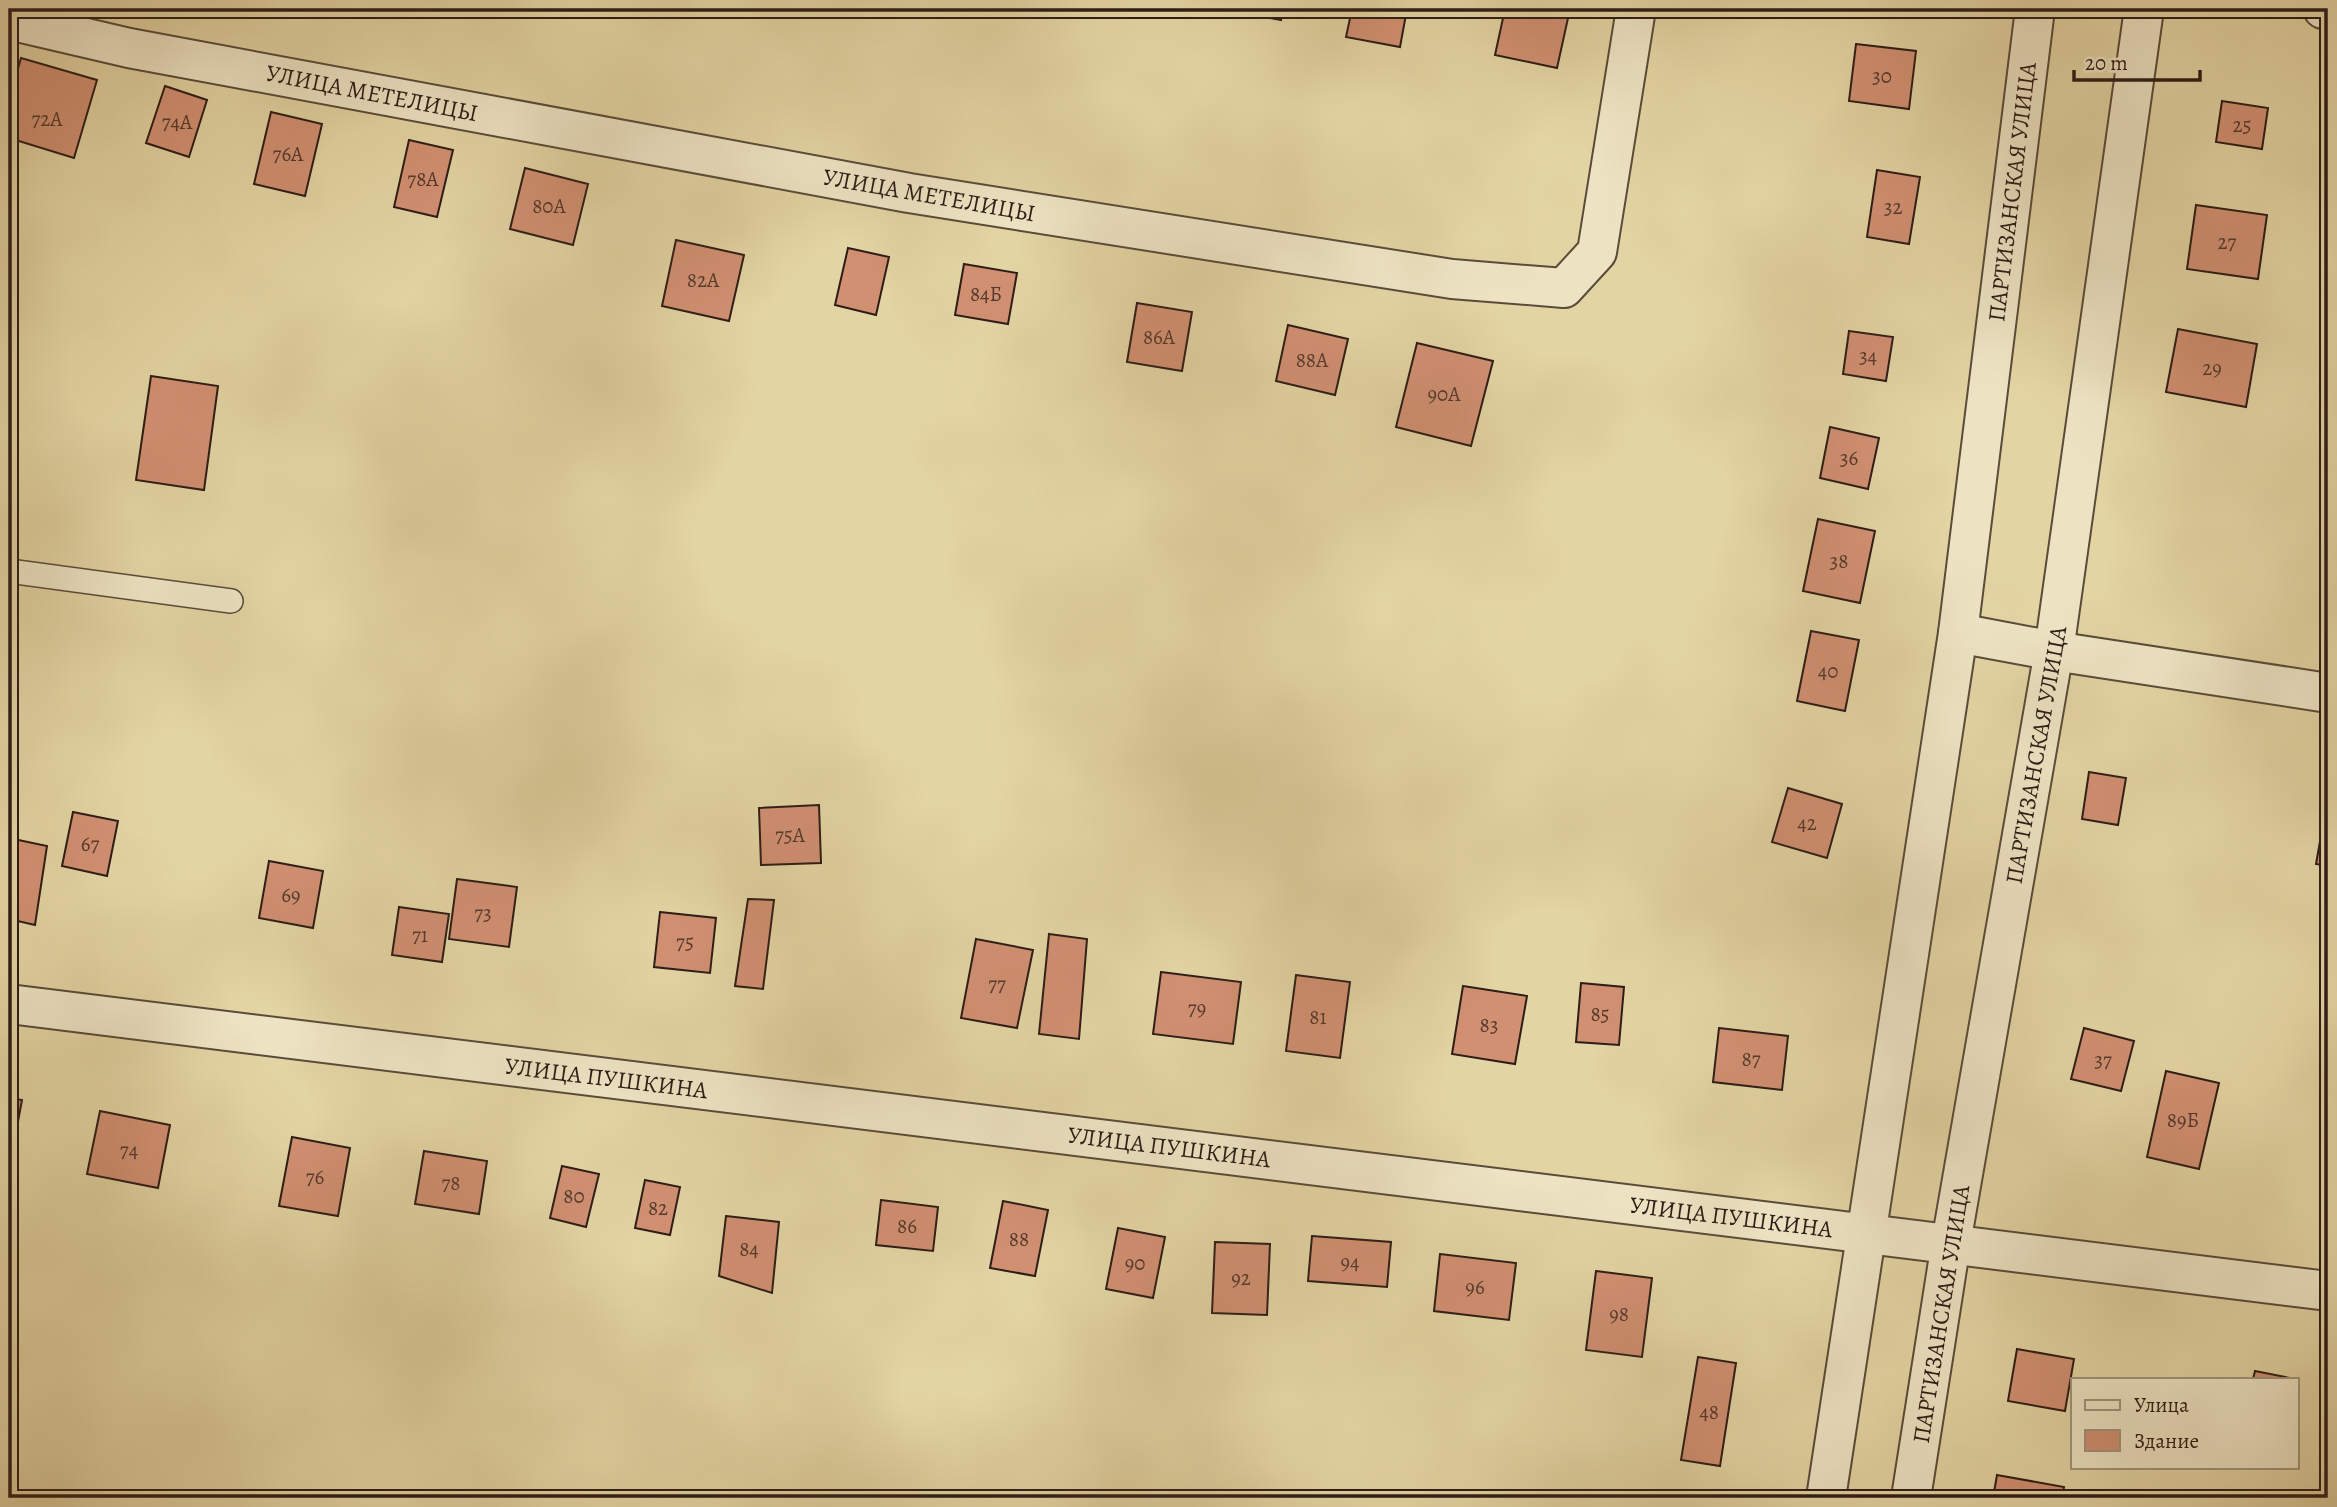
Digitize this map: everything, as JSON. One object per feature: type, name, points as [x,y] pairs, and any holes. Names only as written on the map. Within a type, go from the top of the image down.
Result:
[{"type":"street","name":"УЛИЦА МЕТЕЛИЦЫ","points":[[9,20],[143,51],[909,193],[1452,279],[1564,288],[1597,252],[1636,9]]},
{"type":"street","name":"ПАРТИЗАНСКАЯ УЛИЦА","points":[[1826,1498],[1958,634],[2035,9]]},
{"type":"street","name":"ПАРТИЗАНСКАЯ УЛИЦА","points":[[1912,1498],[1951,1243],[2054,651],[2144,9]]},
{"type":"street","points":[[1958,634],[2328,693]]},
{"type":"street","name":"УЛИЦА ПУШКИНА","points":[[9,1004],[2328,1291]]},
{"type":"lane","points":[[9,571],[231,601]]},
{"type":"building","points":[[1220,9],[1283,9],[1281,20]]},
{"type":"building","points":[[1352,9],[1407,9],[1400,47],[1346,37]]},
{"type":"building","points":[[1505,9],[1570,9],[1557,68],[1495,55]]},
{"type":"building","points":[[1856,44],[1916,51],[1909,109],[1849,101]]},
{"type":"building","points":[[21,58],[97,80],[74,158],[9,138],[9,100]]},
{"type":"building","points":[[165,86],[207,100],[189,157],[146,143]]},
{"type":"building","points":[[2222,101],[2268,108],[2262,149],[2216,142]]},
{"type":"building","points":[[271,112],[322,124],[305,196],[254,184]]},
{"type":"building","points":[[409,140],[453,150],[437,217],[394,207]]},
{"type":"building","points":[[525,168],[588,184],[573,245],[510,229]]},
{"type":"building","points":[[1877,170],[1920,177],[1909,244],[1867,237]]},
{"type":"building","points":[[2196,205],[2267,215],[2258,279],[2187,269]]},
{"type":"building","points":[[676,240],[744,255],[729,321],[662,306]]},
{"type":"building","points":[[848,248],[889,257],[876,315],[835,305]]},
{"type":"building","points":[[964,264],[1017,273],[1008,324],[955,315]]},
{"type":"building","points":[[1137,303],[1192,312],[1182,371],[1127,362]]},
{"type":"building","points":[[1288,325],[1348,339],[1335,395],[1276,381]]},
{"type":"building","points":[[2178,329],[2257,344],[2246,407],[2166,392]]},
{"type":"building","points":[[1849,331],[1893,337],[1886,381],[1843,374]]},
{"type":"building","points":[[1417,343],[1493,361],[1471,446],[1396,427]]},
{"type":"building","points":[[151,376],[218,386],[204,490],[136,480]]},
{"type":"building","points":[[1830,427],[1879,438],[1868,489],[1820,478]]},
{"type":"building","points":[[1818,519],[1875,531],[1860,603],[1803,591]]},
{"type":"building","points":[[1811,631],[1859,640],[1845,711],[1797,701]]},
{"type":"building","points":[[2089,772],[2126,778],[2118,825],[2082,819]]},
{"type":"building","points":[[1788,788],[1842,804],[1827,858],[1772,842]]},
{"type":"building","points":[[2328,796],[2328,866],[2316,864]]},
{"type":"building","points":[[819,805],[821,863],[761,865],[759,808]]},
{"type":"building","points":[[73,812],[118,821],[107,876],[62,866]]},
{"type":"building","points":[[9,838],[47,846],[35,925],[9,919]]},
{"type":"building","points":[[269,861],[323,871],[313,928],[259,918]]},
{"type":"building","points":[[457,879],[517,887],[509,947],[449,939]]},
{"type":"building","points":[[748,899],[774,900],[763,989],[735,986]]},
{"type":"building","points":[[399,907],[449,914],[442,962],[392,955]]},
{"type":"building","points":[[660,912],[716,918],[710,973],[654,967]]},
{"type":"building","points":[[1049,934],[1087,939],[1079,1039],[1039,1034]]},
{"type":"building","points":[[976,939],[1033,950],[1017,1028],[961,1018]]},
{"type":"building","points":[[1161,972],[1241,982],[1233,1044],[1153,1034]]},
{"type":"building","points":[[1296,975],[1350,982],[1340,1058],[1286,1051]]},
{"type":"building","points":[[1581,983],[1624,987],[1619,1045],[1576,1042]]},
{"type":"building","points":[[1463,986],[1527,996],[1515,1064],[1452,1054]]},
{"type":"building","points":[[1719,1028],[1788,1036],[1782,1090],[1713,1082]]},
{"type":"building","points":[[2084,1028],[2134,1041],[2121,1091],[2071,1079]]},
{"type":"building","points":[[2166,1071],[2219,1083],[2199,1169],[2147,1157]]},
{"type":"building","points":[[9,1098],[22,1100],[9,1170]]},
{"type":"building","points":[[100,1111],[170,1125],[158,1188],[87,1174]]},
{"type":"building","points":[[292,1137],[350,1148],[338,1216],[279,1206]]},
{"type":"building","points":[[424,1151],[487,1161],[479,1214],[415,1204]]},
{"type":"building","points":[[562,1166],[599,1174],[586,1227],[550,1218]]},
{"type":"building","points":[[645,1180],[680,1187],[670,1235],[635,1228]]},
{"type":"building","points":[[881,1200],[938,1207],[933,1251],[876,1245]]},
{"type":"building","points":[[1003,1201],[1048,1210],[1035,1276],[990,1268]]},
{"type":"building","points":[[726,1216],[779,1222],[772,1293],[719,1276]]},
{"type":"building","points":[[1118,1228],[1165,1237],[1153,1298],[1106,1289]]},
{"type":"building","points":[[1312,1236],[1391,1242],[1387,1287],[1308,1281]]},
{"type":"building","points":[[1215,1242],[1270,1244],[1267,1315],[1212,1313]]},
{"type":"building","points":[[1440,1254],[1516,1263],[1509,1320],[1434,1311]]},
{"type":"building","points":[[1596,1271],[1652,1278],[1642,1357],[1586,1350]]},
{"type":"building","points":[[2017,1349],[2074,1359],[2065,1411],[2008,1401]]},
{"type":"building","points":[[1698,1357],[1736,1363],[1720,1466],[1681,1460]]},
{"type":"building","points":[[2255,1371],[2290,1378],[2253,1378]]},
{"type":"building","points":[[1997,1475],[2064,1487],[2062,1498],[1993,1498]]}]
